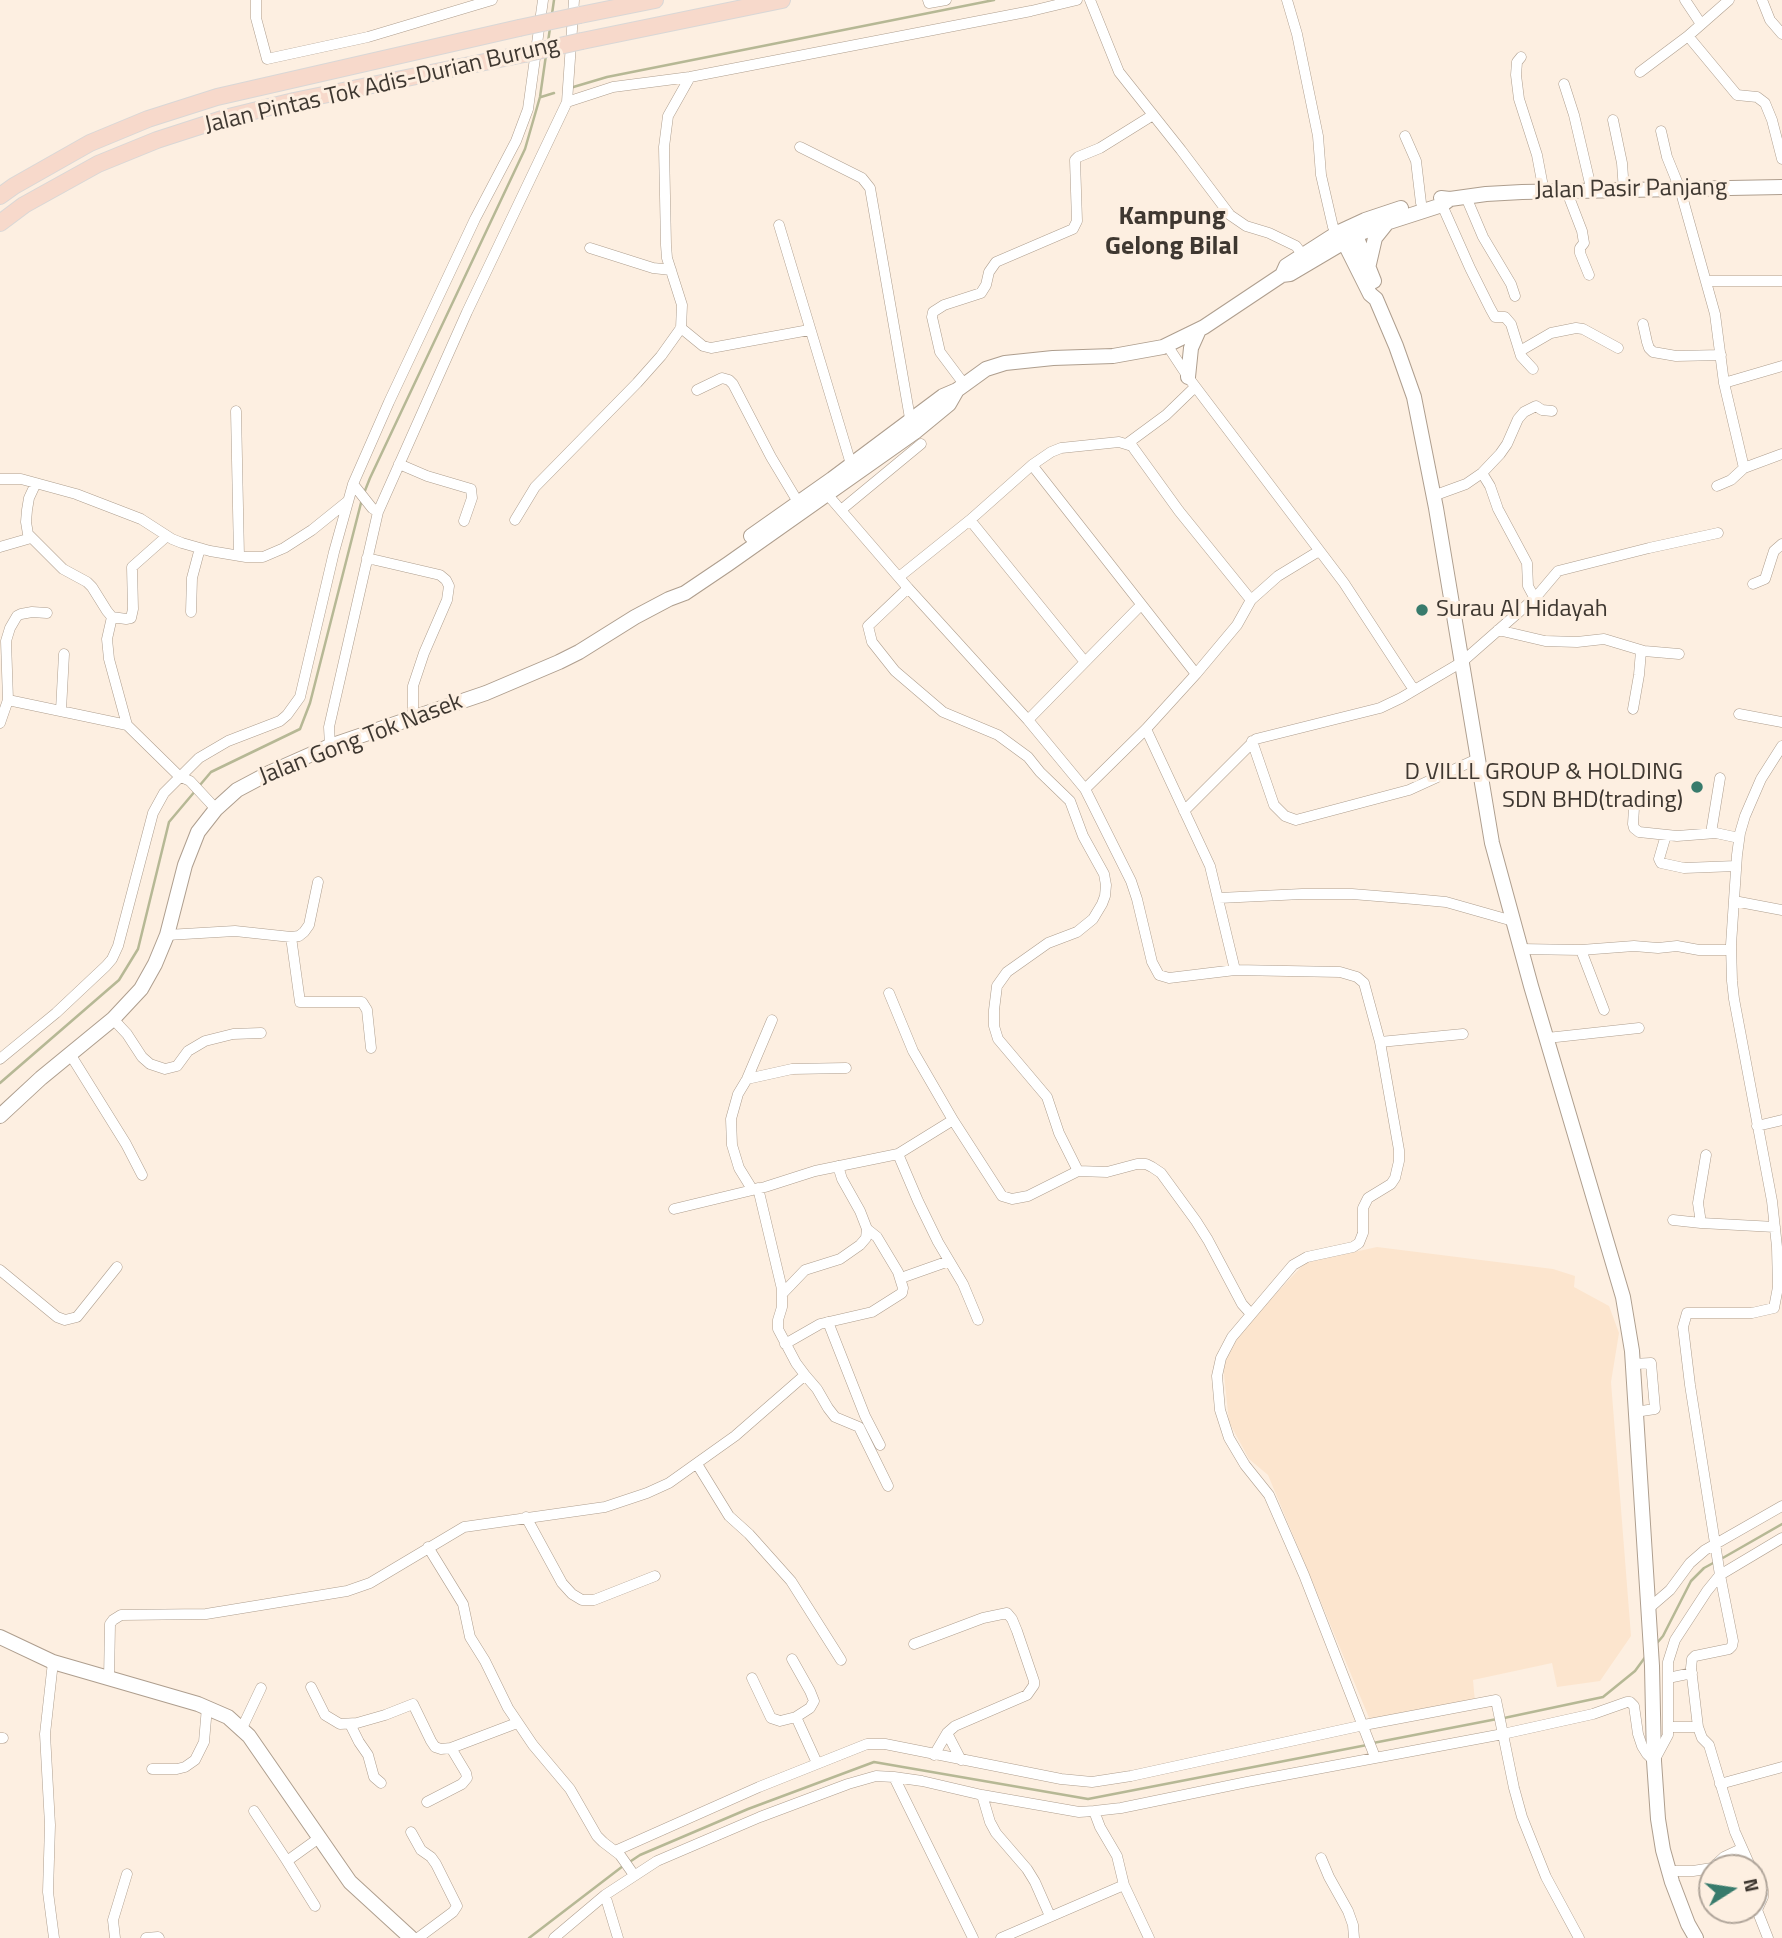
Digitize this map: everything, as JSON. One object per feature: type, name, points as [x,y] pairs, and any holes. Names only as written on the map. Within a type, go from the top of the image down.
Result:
[{"type":"main road","name":"Jalan Pintas Tok Adis-Durian Burung","points":[[0,196],[90,144],[148,120],[206,101],[303,76],[519,28],[577,8],[655,0]]},
{"type":"main road","name":"Jalan Pintas Tok Adis-Durian Burung","points":[[0,223],[24,205],[98,164],[157,140],[225,118],[294,101],[782,0]]},
{"type":"main road","name":"Jalan Pasir Panjang","points":[[1473,196],[1782,187]]},
{"type":"main road","name":"Jalan Gong Tok Nasek","points":[[1282,275],[1286,266],[1302,254],[1348,234],[1446,202],[1473,196]]},
{"type":"main road","name":"Jalan Gong Tok Nasek","points":[[0,1116],[69,1054],[113,1019],[141,989],[167,935],[185,865],[198,832],[216,809],[251,782],[330,747],[486,693],[559,662],[669,599],[685,593],[915,432],[949,404],[960,387],[986,369],[1005,363],[1053,358],[1113,356],[1167,345],[1199,330],[1282,275],[1290,274],[1321,256],[1348,234],[1381,214],[1441,198],[1446,202]]},
{"type":"main road","points":[[1364,269],[1375,238],[1388,222]]},
{"type":"main road","points":[[1348,234],[1364,269],[1370,294],[1376,299],[1396,346],[1414,397],[1492,843],[1566,1109],[1623,1297],[1633,1364],[1660,1835],[1680,1905],[1696,1938]]},
{"type":"main road","points":[[1321,256],[1338,257],[1364,269]]},
{"type":"main road","points":[[1192,382],[1191,348],[1199,330]]},
{"type":"main road","name":"Jalan Gong Tok Nasek","points":[[669,599],[681,586],[851,464],[915,432]]},
{"type":"main road","points":[[804,498],[827,494],[832,479]]},
{"type":"main road","points":[[0,1637],[53,1662],[207,1707],[228,1717],[249,1736],[351,1882],[411,1938]]},
{"type":"street","points":[[256,0],[256,18],[267,59],[368,37],[492,0]]},
{"type":"street","points":[[0,479],[21,479],[76,494],[131,515],[182,542],[253,558],[263,557],[284,548],[348,501],[356,489],[389,402],[470,230],[516,141],[530,98],[543,0]]},
{"type":"street","points":[[929,2],[946,0]]},
{"type":"street","points":[[567,102],[613,87],[690,76],[1077,0]]},
{"type":"street","points":[[1090,0],[1119,72],[1230,215],[1246,226],[1296,246],[1302,254]]},
{"type":"street","points":[[1287,0],[1313,110],[1321,175],[1333,227],[1348,234]]},
{"type":"street","points":[[1685,0],[1701,24]]},
{"type":"street","points":[[1640,72],[1688,36],[1729,0]]},
{"type":"street","points":[[1762,0],[1770,20],[1782,34]]},
{"type":"street","points":[[330,747],[329,727],[367,558],[375,510],[400,464],[467,312],[567,102],[577,8]]},
{"type":"street","points":[[1688,36],[1737,95],[1757,97],[1765,103],[1782,159]]},
{"type":"street","points":[[1521,57],[1517,62],[1516,75],[1519,99],[1537,155],[1544,192]]},
{"type":"street","points":[[515,520],[535,487],[637,383],[681,328],[682,305],[666,244],[665,133],[668,116],[690,76]]},
{"type":"street","points":[[1564,84],[1592,192]]},
{"type":"street","points":[[960,387],[940,352],[933,312],[944,305],[981,293],[996,262],[1073,229],[1077,221],[1075,160],[1153,115]]},
{"type":"street","points":[[1613,120],[1625,191]]},
{"type":"street","points":[[1661,131],[1667,157],[1681,189],[1707,281],[1715,314],[1724,383],[1744,468]]},
{"type":"street","points":[[1405,136],[1416,161],[1421,203]]},
{"type":"street","points":[[800,147],[862,178],[870,188],[915,432],[841,510]]},
{"type":"street","points":[[1567,192],[1584,238],[1580,253],[1589,275]]},
{"type":"street","points":[[1473,196],[1483,237],[1515,296]]},
{"type":"street","points":[[1446,202],[1470,268],[1490,308],[1495,317],[1505,317],[1511,324],[1523,360],[1532,369]]},
{"type":"street","points":[[779,225],[851,464]]},
{"type":"street","points":[[590,248],[653,268],[671,270]]},
{"type":"street","points":[[1707,281],[1782,281]]},
{"type":"street","points":[[1643,324],[1649,348],[1653,352],[1676,356],[1721,355]]},
{"type":"street","points":[[681,328],[703,346],[711,348],[809,330]]},
{"type":"street","points":[[1520,351],[1550,333],[1576,328],[1583,329],[1618,348]]},
{"type":"street","points":[[1167,345],[1344,583],[1414,690]]},
{"type":"street","points":[[1724,383],[1782,366]]},
{"type":"street","points":[[697,390],[722,378],[733,384],[771,457],[804,498]]},
{"type":"street","points":[[899,577],[1051,452],[1061,448],[1128,443],[1166,415],[1192,382]]},
{"type":"street","points":[[1433,496],[1466,484],[1482,473],[1507,444],[1524,412],[1536,406],[1552,411]]},
{"type":"street","points":[[236,411],[239,556]]},
{"type":"street","points":[[1128,443],[1251,600]]},
{"type":"street","points":[[1717,486],[1731,480],[1744,468],[1782,454]]},
{"type":"street","points":[[400,464],[427,476],[471,489],[472,498],[464,521]]},
{"type":"street","points":[[1032,465],[1196,674]]},
{"type":"street","points":[[1482,473],[1514,542],[1527,563],[1528,586],[1535,599]]},
{"type":"street","points":[[36,482],[29,498],[26,522],[31,538],[68,573],[87,582],[112,617],[131,618],[132,567],[167,536]]},
{"type":"street","points":[[356,489],[375,510]]},
{"type":"street","points":[[827,494],[1086,789],[1131,881],[1152,962],[1159,975],[1170,978],[1235,970],[1340,972],[1361,979],[1366,987],[1380,1042],[1399,1150],[1395,1178],[1391,1184],[1368,1198],[1363,1208],[1363,1233],[1359,1243],[1353,1247],[1299,1260],[1251,1314],[1232,1337],[1218,1366],[1218,1390],[1229,1438],[1245,1465],[1269,1495],[1304,1575],[1375,1757]]},
{"type":"street","points":[[0,1059],[55,1013],[112,959],[159,800],[191,764],[228,741],[281,720],[300,697],[348,501]]},
{"type":"street","points":[[970,520],[1085,662]]},
{"type":"street","points":[[1184,810],[1252,741],[1380,708],[1462,662],[1535,599],[1554,575],[1563,569],[1717,533]]},
{"type":"street","points":[[0,547],[31,538]]},
{"type":"street","points":[[1753,584],[1765,579],[1774,551],[1782,544]]},
{"type":"street","points":[[191,612],[192,578],[200,548]]},
{"type":"street","points":[[1086,789],[1196,674],[1237,625],[1251,600],[1278,576],[1320,551]]},
{"type":"street","points":[[367,558],[440,575],[449,586],[447,600],[413,686],[413,717]]},
{"type":"street","points":[[908,588],[868,626],[872,642],[895,671],[943,712],[998,735],[1028,757],[1070,801],[1083,835],[1104,874],[1105,896],[1093,919],[1077,932],[1048,943],[1007,972],[997,986],[994,1010],[994,1026],[998,1039],[1047,1097],[1059,1133],[1078,1171]]},
{"type":"street","points":[[1028,720],[1141,605]]},
{"type":"street","points":[[0,723],[8,700],[3,659],[10,628],[17,616],[27,612],[47,613]]},
{"type":"street","points":[[112,617],[107,639],[109,659],[127,725],[179,776],[190,781],[216,809]]},
{"type":"street","points":[[1498,630],[1554,642],[1604,639],[1641,651],[1679,654]]},
{"type":"street","points":[[1633,709],[1641,651]]},
{"type":"street","points":[[61,710],[64,654]]},
{"type":"street","points":[[8,700],[127,725]]},
{"type":"street","points":[[1739,715],[1782,722]]},
{"type":"street","points":[[1146,729],[1210,866],[1235,970]]},
{"type":"street","points":[[1252,741],[1274,805],[1285,816],[1296,820],[1409,790],[1477,759]]},
{"type":"street","points":[[1744,1854],[1708,1743],[1702,1738],[1698,1727],[1691,1662],[1695,1656],[1729,1649],[1733,1644],[1690,1385],[1683,1327],[1687,1313],[1752,1313],[1778,1308],[1775,1227],[1734,999],[1731,950],[1739,838],[1760,779],[1782,746]]},
{"type":"street","points":[[1711,833],[1720,778]]},
{"type":"street","points":[[1634,808],[1632,820],[1636,830],[1683,836],[1711,833],[1739,838]]},
{"type":"street","points":[[1666,835],[1659,859],[1661,863],[1684,868],[1736,866]]},
{"type":"street","points":[[167,935],[235,931],[291,937],[304,932],[309,925],[318,882]]},
{"type":"street","points":[[1219,898],[1301,894],[1414,898],[1446,902],[1513,921]]},
{"type":"street","points":[[1734,901],[1782,911]]},
{"type":"street","points":[[291,937],[300,1002],[362,1002],[366,1010],[371,1048]]},
{"type":"street","points":[[1520,949],[1581,950],[1673,946],[1699,950],[1731,950]]},
{"type":"street","points":[[1581,950],[1604,1010]]},
{"type":"street","points":[[888,993],[913,1051],[953,1121],[1002,1196],[1012,1199],[1028,1196],[1078,1171],[1107,1172],[1146,1164],[1161,1173],[1208,1240],[1242,1304],[1251,1314]]},
{"type":"street","points":[[113,1019],[142,1057],[150,1064],[164,1069],[177,1066],[188,1051],[205,1041],[233,1034],[261,1033]]},
{"type":"street","points":[[772,1020],[733,1108],[730,1128],[732,1145],[736,1159],[755,1188],[783,1293],[778,1325],[785,1344],[835,1417],[859,1427],[888,1486]]},
{"type":"street","points":[[1547,1038],[1639,1028]]},
{"type":"street","points":[[1380,1042],[1463,1034]]},
{"type":"street","points":[[69,1054],[126,1144],[142,1175]]},
{"type":"street","points":[[747,1079],[792,1069],[846,1068]]},
{"type":"street","points":[[674,1209],[815,1171],[898,1154],[953,1121]]},
{"type":"street","points":[[1757,1126],[1781,1121]]},
{"type":"street","points":[[898,1154],[918,1201],[963,1284],[978,1320]]},
{"type":"street","points":[[1701,1223],[1698,1203],[1706,1154]]},
{"type":"street","points":[[785,1344],[828,1321],[866,1315],[902,1293],[901,1278],[877,1237],[867,1229],[838,1166]]},
{"type":"street","points":[[1673,1220],[1775,1227]]},
{"type":"street","points":[[783,1293],[805,1270],[840,1259],[860,1245],[866,1238],[867,1229]]},
{"type":"street","points":[[901,1278],[949,1261]]},
{"type":"street","points":[[0,1270],[65,1321],[76,1317],[117,1267]]},
{"type":"street","points":[[828,1321],[865,1416],[880,1445]]},
{"type":"street","points":[[109,1679],[110,1624],[117,1617],[206,1614],[348,1591],[370,1583],[464,1527],[619,1504],[669,1483],[697,1464],[735,1436],[805,1375]]},
{"type":"street","points":[[697,1464],[729,1516],[791,1581],[841,1660]]},
{"type":"street","points":[[1648,1609],[1670,1590],[1690,1563],[1709,1547],[1782,1506]]},
{"type":"street","points":[[526,1517],[562,1583],[582,1600],[594,1600],[655,1576]]},
{"type":"street","points":[[554,1938],[633,1873],[760,1817],[868,1778],[894,1777],[1079,1812],[1094,1811],[1503,1734],[1593,1714],[1630,1702],[1634,1706],[1642,1746],[1654,1761],[1665,1742],[1669,1727],[1668,1662],[1675,1640],[1720,1573],[1782,1538]]},
{"type":"street","points":[[428,1547],[463,1604],[470,1637],[517,1723],[570,1789],[597,1836],[617,1853],[633,1873]]},
{"type":"street","points":[[914,1644],[1003,1612],[1009,1614],[1017,1631],[1034,1681],[1030,1693],[955,1726],[947,1733],[934,1755]]},
{"type":"street","points":[[752,1678],[771,1718],[780,1721],[796,1717],[810,1708],[814,1701],[792,1659]]},
{"type":"street","points":[[53,1662],[45,1734],[50,1825],[48,1892],[54,1938]]},
{"type":"street","points":[[1668,1678],[1692,1673]]},
{"type":"street","points":[[311,1687],[325,1714],[335,1723],[350,1724],[413,1704],[435,1747],[441,1749],[451,1748],[517,1723]]},
{"type":"street","points":[[242,1728],[261,1688]]},
{"type":"street","points":[[617,1853],[817,1763],[857,1747],[877,1743],[1061,1779],[1100,1781],[1496,1700],[1514,1788],[1534,1851],[1579,1938]]},
{"type":"street","points":[[152,1769],[177,1769],[195,1760],[204,1742],[207,1707]]},
{"type":"street","points":[[796,1717],[817,1763]]},
{"type":"street","points":[[350,1724],[368,1755],[374,1777],[381,1783]]},
{"type":"street","points":[[1669,1727],[1698,1727]]},
{"type":"street","points":[[947,1733],[961,1760]]},
{"type":"street","points":[[427,1802],[462,1784],[467,1778],[451,1748]]},
{"type":"street","points":[[1720,1784],[1782,1767]]},
{"type":"street","points":[[894,1777],[973,1938]]},
{"type":"street","points":[[982,1795],[996,1833],[1027,1869],[1051,1916]]},
{"type":"street","points":[[254,1811],[315,1906]]},
{"type":"street","points":[[1094,1811],[1116,1856],[1124,1885],[1149,1938]]},
{"type":"street","points":[[411,1832],[421,1850],[436,1864],[457,1906],[456,1910],[418,1938]]},
{"type":"street","points":[[287,1861],[319,1838]]},
{"type":"street","points":[[1730,1854],[1741,1849]]},
{"type":"street","points":[[1321,1858],[1348,1911],[1354,1938]]},
{"type":"street","points":[[1669,1871],[1698,1870]]},
{"type":"street","points":[[116,1938],[113,1920],[127,1874]]},
{"type":"street","points":[[1001,1938],[1124,1885]]},
{"type":"street","points":[[605,1895],[618,1938]]},
{"type":"street","points":[[146,1938],[159,1938]]},
{"type":"shaded area","points":[[1377,1247],[1553,1269],[1575,1276],[1574,1287],[1609,1306],[1619,1333],[1611,1382],[1631,1636],[1600,1681],[1557,1687],[1552,1663],[1473,1680],[1475,1702],[1370,1720],[1268,1475],[1249,1459],[1229,1422],[1223,1365],[1243,1328],[1305,1263]]},
{"type":"waterway","points":[[552,14],[554,0]]},
{"type":"waterway","points":[[570,88],[607,77],[994,0]]},
{"type":"waterway","points":[[548,42],[550,28]]},
{"type":"waterway","points":[[364,493],[525,149],[540,97],[546,55]]},
{"type":"waterway","points":[[541,97],[554,93]]},
{"type":"waterway","points":[[200,785],[211,772],[300,729],[310,703],[362,499]]},
{"type":"waterway","points":[[0,1083],[119,980],[138,949],[169,822],[196,790]]},
{"type":"waterway","points":[[1721,1559],[1782,1524]]},
{"type":"waterway","points":[[1657,1643],[1691,1581],[1704,1568],[1715,1562]]},
{"type":"waterway","points":[[1504,1718],[1603,1697],[1635,1671],[1646,1656]]},
{"type":"waterway","points":[[1373,1743],[1497,1719]]},
{"type":"waterway","points":[[628,1863],[640,1855],[748,1809],[874,1762],[1088,1799],[1367,1745]]},
{"type":"waterway","points":[[529,1938],[623,1866]]},
{"type":"place","name":"Surau Al Hidayah","points":[[1422,610]]},
{"type":"place","name":"D VILLL GROUP & HOLDING SDN BHD(trading)","points":[[1697,787]]},
{"type":"district","name":"Kampung Gelong Bilal","points":[[1172,233]]}]
